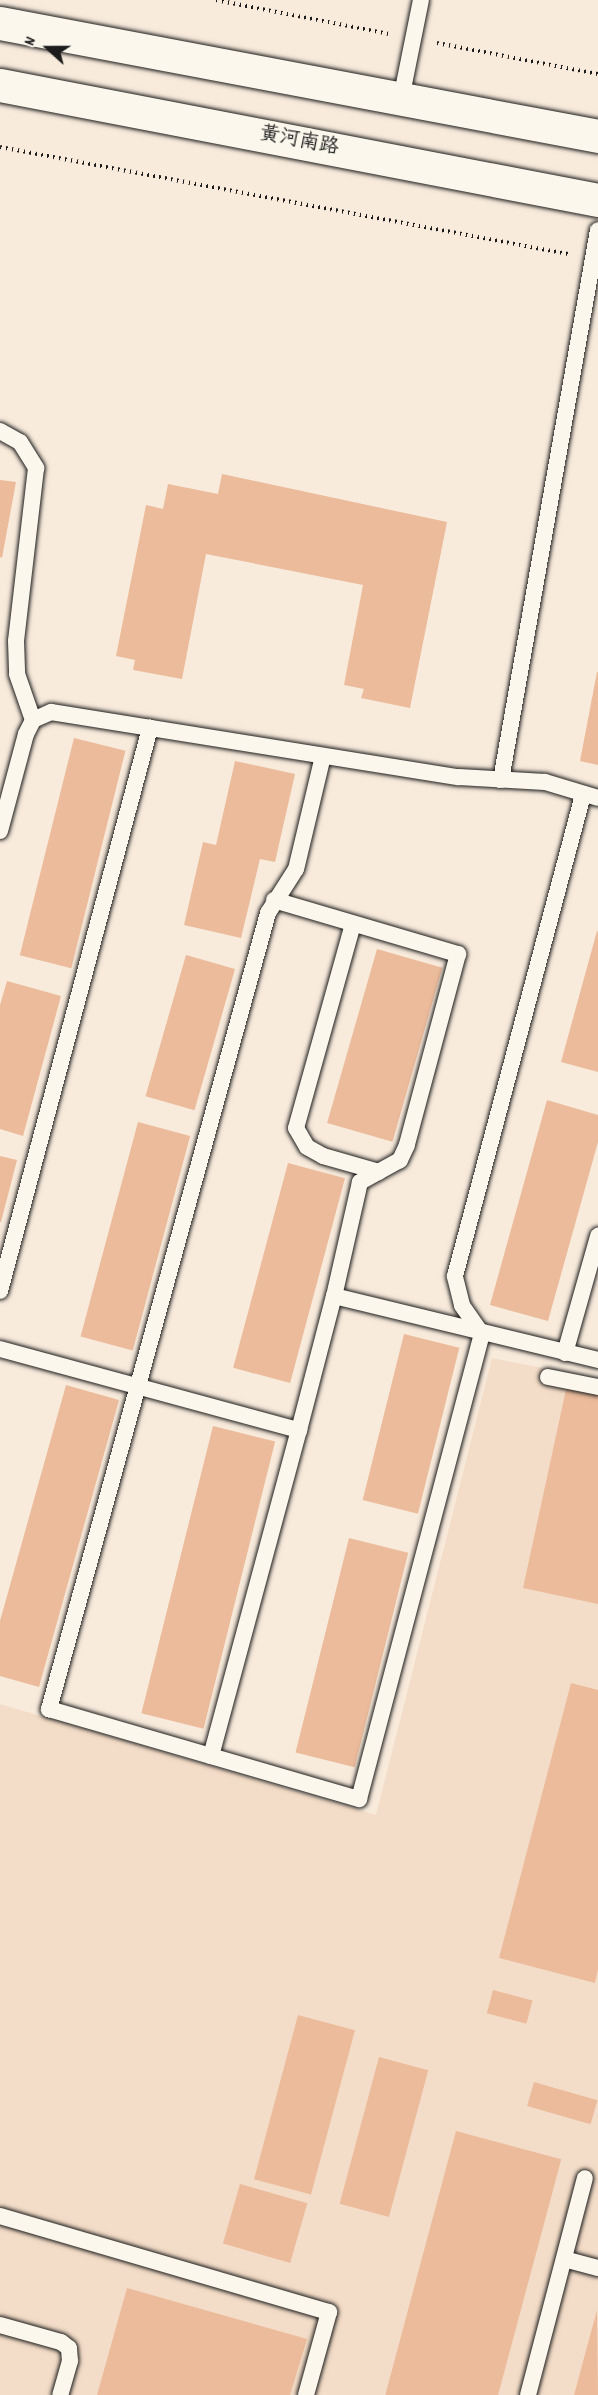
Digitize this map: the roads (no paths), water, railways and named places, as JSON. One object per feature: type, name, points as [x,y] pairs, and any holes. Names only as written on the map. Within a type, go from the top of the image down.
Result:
[{"type":"main road","points":[[0,23],[598,136]]},
{"type":"main road","name":"黄河南路","points":[[0,85],[598,200]]},
{"type":"lane","points":[[401,99],[421,0]]},
{"type":"lane","points":[[501,780],[598,230]]},
{"type":"lane","points":[[0,431],[20,442],[36,468],[16,642],[16,674],[33,720],[0,831]]},
{"type":"lane","points":[[33,720],[51,712],[459,777],[545,782],[590,796],[455,1276],[462,1305],[482,1334],[359,1799],[49,1709],[274,900],[296,869],[323,756]]},
{"type":"lane","points":[[0,1291],[150,728]]},
{"type":"lane","points":[[211,1756],[300,1430],[360,1182],[400,1160],[458,954],[274,900]]},
{"type":"lane","points":[[353,924],[296,1128],[307,1147],[323,1156],[379,1172]]},
{"type":"lane","points":[[565,1353],[598,1236]]},
{"type":"lane","points":[[334,1296],[482,1334],[598,1360]]},
{"type":"lane","points":[[0,1349],[300,1430]]},
{"type":"lane","points":[[548,1377],[598,1387]]},
{"type":"lane","points":[[528,2395],[585,2178]]},
{"type":"lane","points":[[0,2216],[329,2312],[306,2395]]},
{"type":"lane","points":[[564,2259],[598,2268]]},
{"type":"lane","points":[[0,2325],[61,2342],[69,2348],[70,2361],[60,2395]]}]
